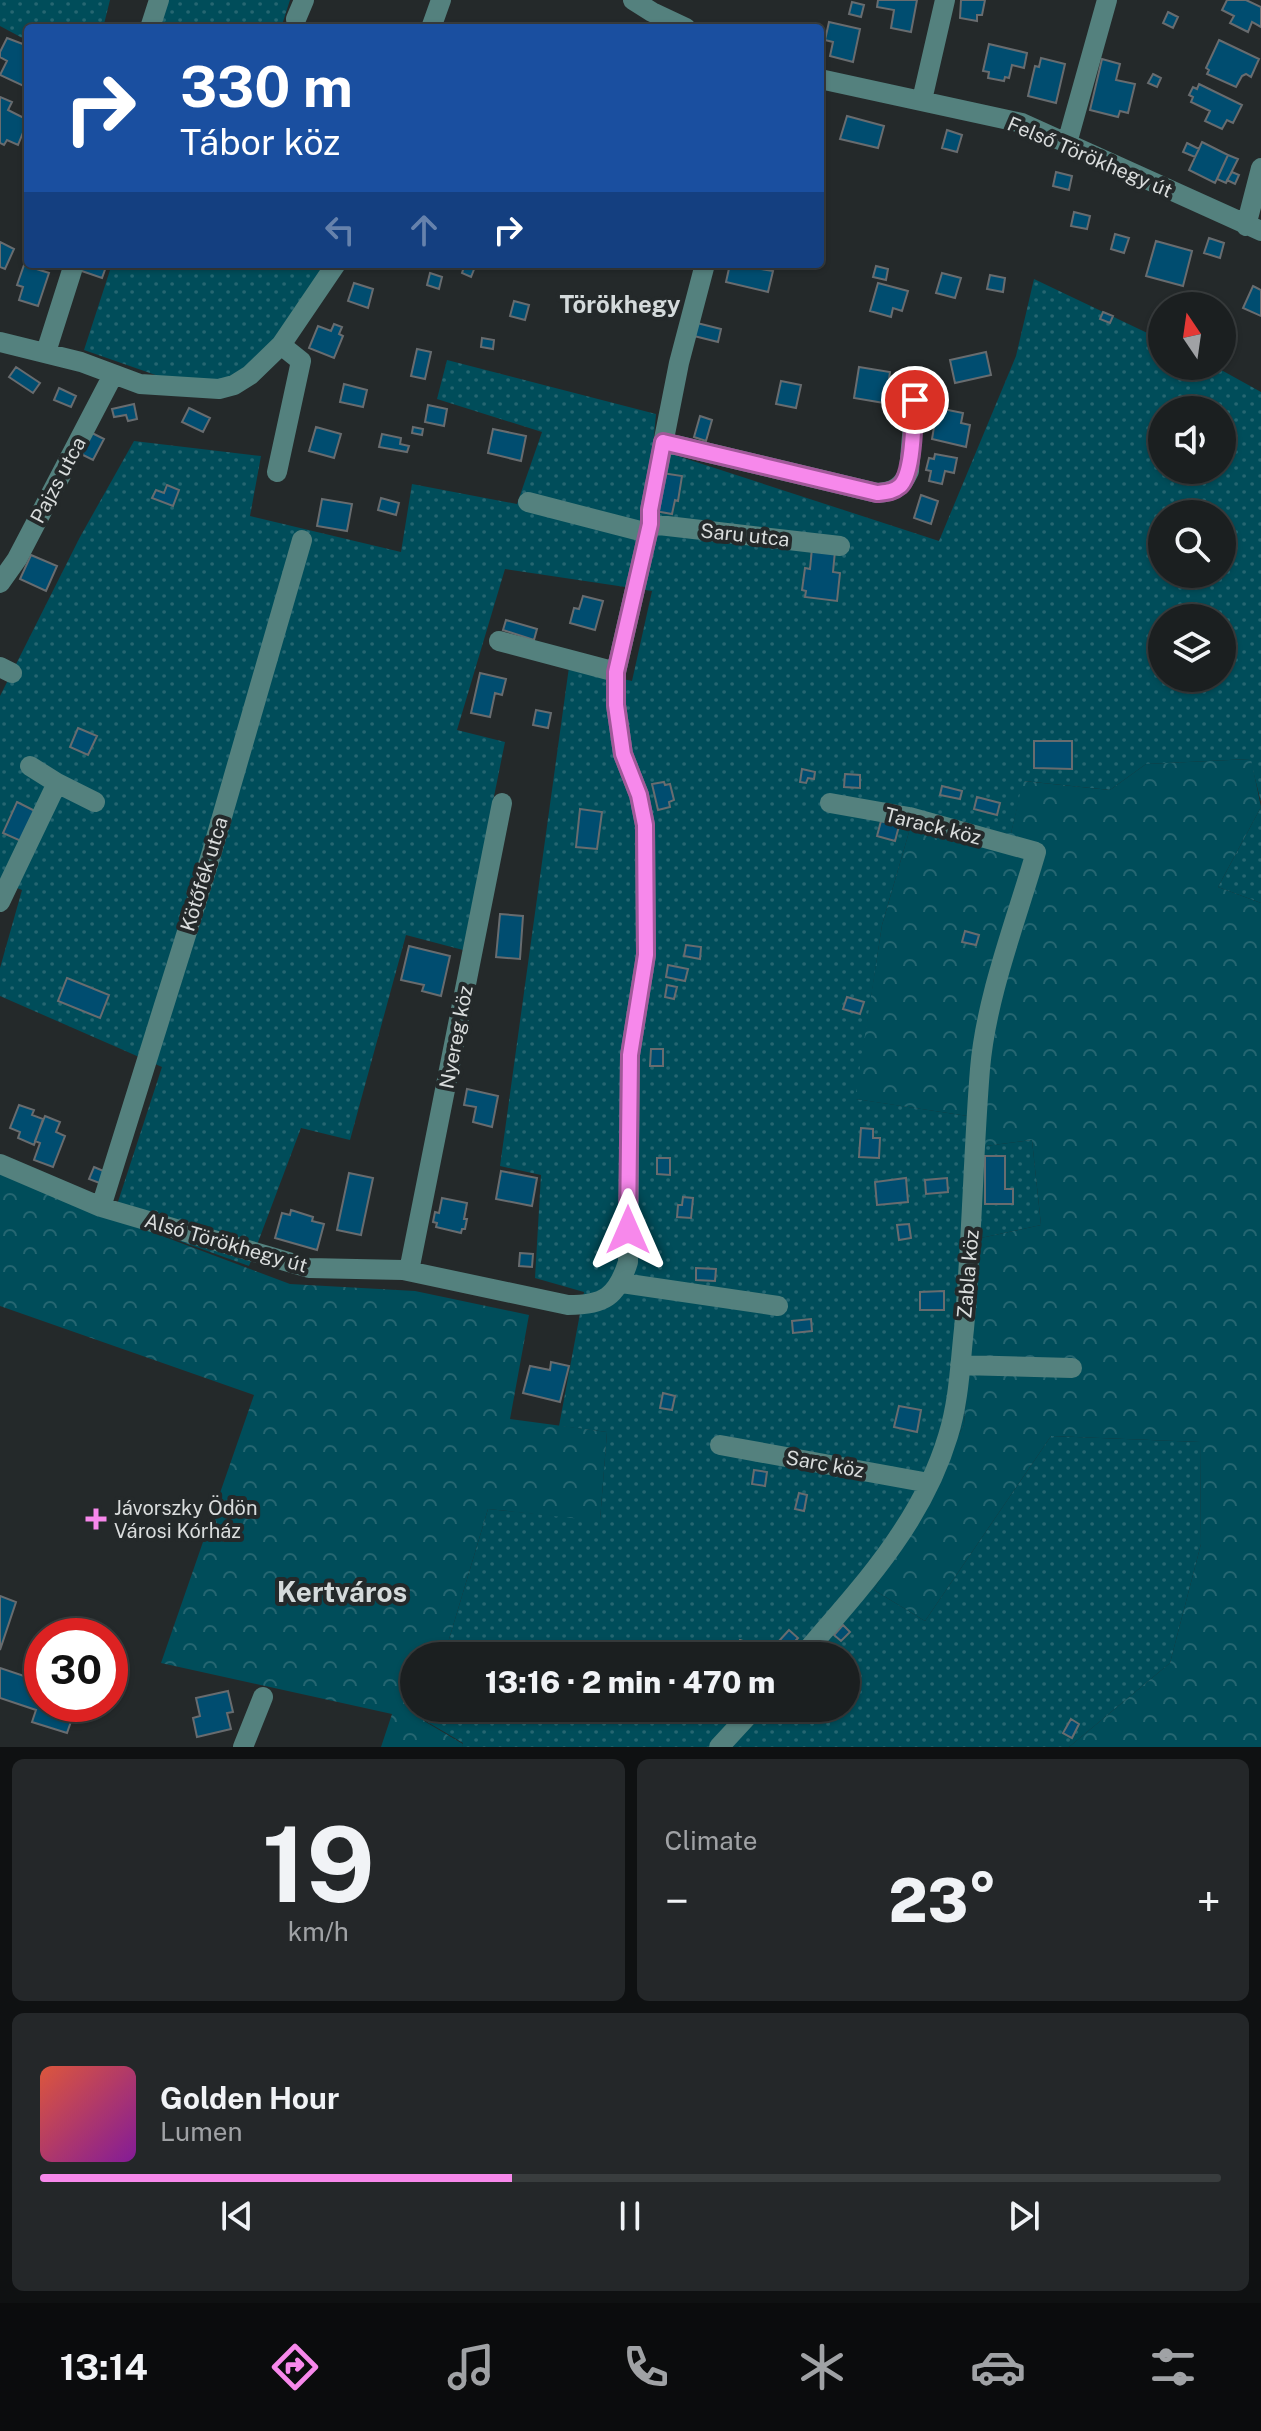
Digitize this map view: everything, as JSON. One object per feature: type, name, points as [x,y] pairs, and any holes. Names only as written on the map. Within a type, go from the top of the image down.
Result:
[{"type":"street","points":[[151,24],[159,0]]},
{"type":"street","points":[[432,24],[441,0]]},
{"type":"street","points":[[633,0],[678,24]]},
{"type":"street","points":[[922,100],[945,0]]},
{"type":"street","points":[[1067,143],[1107,0]]},
{"type":"street","name":"Felső Törökhegy út","points":[[824,80],[1022,123],[1254,229]]},
{"type":"street","points":[[1254,229],[1261,168]]},
{"type":"street","points":[[46,352],[73,268]]},
{"type":"street","points":[[0,342],[46,352],[140,384],[219,389],[234,385],[250,375],[281,345],[333,268]]},
{"type":"street","points":[[704,268],[679,363],[649,529],[616,672],[616,705],[623,754],[639,795],[645,825],[646,955],[630,1055],[628,1262],[622,1283],[778,1306]]},
{"type":"street","points":[[277,472],[301,361],[281,345]]},
{"type":"street","name":"Pajzs utca","points":[[0,583],[17,559],[113,375]]},
{"type":"street","points":[[663,442],[877,493],[891,492],[903,484],[909,471],[917,376]]},
{"type":"street","name":"Saru utca","points":[[528,502],[649,529],[840,546]]},
{"type":"street","name":"Kötőfék utca","points":[[101,1207],[211,855],[302,540]]},
{"type":"street","points":[[499,641],[616,672]]},
{"type":"street","points":[[30,766],[95,802]]},
{"type":"street","points":[[0,902],[57,783]]},
{"type":"street","name":"Nyereg köz","points":[[409,1271],[502,803]]},
{"type":"street","name":"Tarack köz","points":[[830,803],[909,817],[1036,852]]},
{"type":"street","name":"Zabla köz","points":[[814,1642],[872,1575],[913,1517],[948,1438],[957,1401],[972,1247],[980,1067],[994,996],[1036,852]]},
{"type":"street","name":"Alsó Törökhegy út","points":[[0,1164],[101,1207],[309,1268],[409,1271],[568,1305],[589,1305],[607,1298],[622,1283]]},
{"type":"street","points":[[960,1365],[1072,1368]]},
{"type":"street","name":"Sarc köz","points":[[720,1445],[929,1483]]},
{"type":"street","points":[[243,1747],[263,1697]]},
{"type":"street","points":[[719,1747],[742,1722]]},
{"type":"green space","points":[[0,0],[110,0],[104,24],[24,24],[24,39],[0,26]]},
{"type":"green space","points":[[163,0],[290,0],[282,24],[155,24]]},
{"type":"green space","points":[[111,268],[322,268],[275,338],[248,368],[223,382],[190,387],[84,350]]},
{"type":"green space","points":[[1034,279],[1148,333],[1148,380],[1236,378],[1261,392],[1261,802],[1250,759],[1146,764],[1110,790],[1024,781],[1011,833],[909,832],[882,925],[856,1099],[981,1118],[978,1147],[1032,1140],[1041,1225],[976,1239],[964,1425],[874,1590],[925,1621],[1051,1436],[1200,1442],[1201,1544],[1170,1663],[1069,1747],[462,1747],[463,1743],[427,1722],[860,1722],[860,1642],[448,1642],[488,1509],[600,1520],[607,1432],[559,1426],[584,1292],[535,1278],[541,1175],[500,1166],[569,667],[632,681],[652,591],[505,569],[457,730],[505,742],[463,950],[406,935],[350,1140],[301,1128],[249,1266],[113,1217],[162,1067],[0,996],[0,968],[22,890],[0,881],[0,696],[80,537],[134,441],[261,456],[250,516],[401,552],[412,484],[517,504],[542,432],[437,399],[447,360],[656,414],[653,448],[939,541],[1016,356]]},
{"type":"green space","points":[[1251,759],[1261,807],[1218,887],[1261,903],[1261,1747],[1069,1747],[1170,1663],[1201,1544],[1200,1442],[1051,1436],[925,1621],[874,1590],[964,1425],[976,1239],[1041,1225],[1032,1140],[978,1147],[981,1118],[855,1099],[882,925],[909,832],[1011,833],[1023,781],[1110,790],[1146,764]]},
{"type":"green space","points":[[1261,807],[1261,903],[1218,887]]},
{"type":"green space","points":[[0,1171],[77,1204],[290,1284],[415,1291],[529,1315],[510,1419],[607,1432],[600,1521],[488,1509],[448,1642],[400,1642],[400,1722],[426,1722],[463,1744],[462,1747],[381,1747],[392,1714],[161,1663],[254,1395],[0,1306]]},
{"type":"building","points":[[878,0],[917,0],[911,32],[891,28],[894,10],[877,7]]},
{"type":"building","points":[[961,0],[985,0],[982,15],[977,15],[977,21],[960,18]]},
{"type":"building","points":[[1227,0],[1246,0],[1261,7],[1261,27],[1252,22],[1248,32],[1230,23],[1234,16],[1222,10]]},
{"type":"building","points":[[852,2],[864,5],[861,17],[849,14]]},
{"type":"building","points":[[1168,12],[1178,17],[1173,28],[1163,23]]},
{"type":"building","points":[[829,22],[860,29],[853,62],[830,56],[833,42],[825,40]]},
{"type":"building","points":[[7,38],[24,44],[24,86],[0,75],[7,61],[0,57]]},
{"type":"building","points":[[1219,40],[1259,59],[1251,77],[1246,74],[1242,76],[1236,87],[1207,74],[1209,70],[1206,68]]},
{"type":"building","points":[[989,44],[1027,53],[1024,68],[1012,65],[1009,78],[1005,77],[1004,81],[988,78],[989,72],[983,71]]},
{"type":"building","points":[[1041,58],[1065,64],[1056,103],[1028,96],[1035,66],[1039,67]]},
{"type":"building","points":[[1102,59],[1120,64],[1116,80],[1135,84],[1128,113],[1120,111],[1118,117],[1090,110]]},
{"type":"building","points":[[1153,74],[1161,78],[1157,87],[1148,83]]},
{"type":"building","points":[[1199,84],[1242,105],[1233,123],[1227,120],[1222,129],[1205,121],[1210,111],[1191,102],[1193,97],[1189,95],[1193,87],[1197,89]]},
{"type":"building","points":[[0,97],[12,102],[8,110],[24,118],[24,130],[18,145],[7,140],[4,145],[0,143]]},
{"type":"building","points":[[847,116],[884,126],[878,148],[840,139]]},
{"type":"building","points":[[947,130],[962,135],[957,152],[942,148]]},
{"type":"building","points":[[1202,142],[1228,155],[1215,183],[1189,170]]},
{"type":"building","points":[[1187,143],[1199,149],[1195,157],[1183,152]]},
{"type":"building","points":[[1228,155],[1238,159],[1226,183],[1217,179]]},
{"type":"building","points":[[1056,172],[1072,176],[1069,190],[1053,186]]},
{"type":"building","points":[[1232,172],[1239,175],[1235,184],[1227,180]]},
{"type":"building","points":[[1074,212],[1090,216],[1087,229],[1071,226]]},
{"type":"building","points":[[1115,234],[1129,238],[1124,253],[1111,249]]},
{"type":"building","points":[[1209,238],[1224,243],[1220,258],[1204,253]]},
{"type":"building","points":[[1156,241],[1192,251],[1183,286],[1146,276]]},
{"type":"building","points":[[0,242],[14,249],[5,269],[0,267]]},
{"type":"building","points":[[24,265],[24,268],[49,273],[38,306],[19,300],[23,287],[17,285]]},
{"type":"building","points":[[876,266],[888,269],[886,280],[873,277]]},
{"type":"building","points":[[76,268],[106,268],[102,278]]},
{"type":"building","points":[[464,268],[475,268],[471,277],[462,273]]},
{"type":"building","points":[[729,268],[773,271],[768,292],[726,282]]},
{"type":"building","points":[[430,273],[442,277],[439,289],[427,285]]},
{"type":"building","points":[[942,273],[961,278],[955,298],[936,293]]},
{"type":"building","points":[[990,275],[1005,278],[1003,292],[987,289]]},
{"type":"building","points":[[354,283],[373,289],[368,308],[348,301]]},
{"type":"building","points":[[878,283],[908,291],[902,311],[893,308],[891,317],[870,311]]},
{"type":"building","points":[[1253,286],[1261,290],[1261,316],[1243,308]]},
{"type":"building","points":[[514,301],[529,305],[525,320],[510,316]]},
{"type":"building","points":[[1103,312],[1113,316],[1110,323],[1100,319]]},
{"type":"building","points":[[697,323],[721,329],[718,342],[694,336]]},
{"type":"building","points":[[334,324],[342,327],[339,334],[343,336],[334,358],[309,348],[318,326],[331,331]]},
{"type":"building","points":[[482,338],[494,340],[493,349],[481,347]]},
{"type":"building","points":[[417,349],[431,352],[425,379],[411,376]]},
{"type":"building","points":[[986,352],[991,375],[955,383],[950,360]]},
{"type":"building","points":[[16,367],[40,383],[33,393],[9,377]]},
{"type":"building","points":[[859,367],[890,372],[888,386],[899,388],[896,405],[854,398]]},
{"type":"building","points":[[781,381],[801,385],[796,408],[776,404]]},
{"type":"building","points":[[344,384],[367,390],[363,407],[340,402]]},
{"type":"building","points":[[59,388],[76,396],[71,407],[54,400]]},
{"type":"building","points":[[134,404],[137,419],[128,421],[126,415],[114,417],[112,409]]},
{"type":"building","points":[[428,405],[447,409],[444,426],[425,422]]},
{"type":"building","points":[[189,408],[210,418],[203,432],[182,422]]},
{"type":"building","points":[[938,408],[963,413],[961,423],[970,425],[966,447],[932,439]]},
{"type":"building","points":[[700,416],[712,420],[706,441],[694,437]]},
{"type":"building","points":[[316,427],[341,434],[334,458],[309,451]]},
{"type":"building","points":[[413,427],[423,429],[422,435],[412,433]]},
{"type":"building","points":[[493,429],[526,436],[521,461],[488,453]]},
{"type":"building","points":[[92,433],[104,439],[93,460],[81,454]]},
{"type":"building","points":[[382,434],[401,438],[400,444],[409,446],[407,452],[379,447]]},
{"type":"building","points":[[935,454],[957,458],[954,473],[945,471],[942,484],[929,481],[931,471],[926,470],[929,458],[934,459]]},
{"type":"building","points":[[662,473],[682,476],[678,501],[675,500],[672,514],[655,511]]},
{"type":"building","points":[[167,485],[179,490],[173,506],[152,498],[156,490],[164,493]]},
{"type":"building","points":[[921,495],[938,501],[931,524],[914,518]]},
{"type":"building","points":[[381,498],[399,503],[396,515],[378,510]]},
{"type":"building","points":[[322,499],[352,504],[347,531],[317,526]]},
{"type":"building","points":[[812,548],[835,551],[833,572],[840,573],[837,601],[805,597],[806,591],[802,590],[805,568],[810,569]]},
{"type":"building","points":[[31,555],[57,566],[46,591],[20,579]]},
{"type":"building","points":[[583,596],[603,601],[595,630],[570,623],[574,608],[579,609]]},
{"type":"building","points":[[506,620],[537,629],[534,640],[503,630]]},
{"type":"building","points":[[480,673],[506,679],[502,695],[495,693],[490,717],[471,713]]},
{"type":"building","points":[[536,710],[551,713],[548,728],[533,725]]},
{"type":"building","points":[[78,728],[97,736],[88,755],[70,747]]},
{"type":"building","points":[[1034,741],[1072,741],[1072,769],[1034,768]]},
{"type":"building","points":[[802,769],[815,772],[814,779],[800,782]]},
{"type":"building","points":[[845,774],[860,775],[860,788],[844,787]]},
{"type":"building","points":[[664,782],[665,785],[670,784],[674,800],[669,802],[670,807],[658,810],[652,784]]},
{"type":"building","points":[[942,786],[962,791],[960,799],[940,795]]},
{"type":"building","points":[[977,797],[1000,803],[997,815],[974,809]]},
{"type":"building","points":[[17,802],[35,811],[21,841],[3,833]]},
{"type":"building","points":[[580,809],[602,812],[597,849],[576,847]]},
{"type":"building","points":[[881,821],[899,826],[895,841],[877,836]]},
{"type":"building","points":[[500,914],[523,916],[520,959],[496,957]]},
{"type":"building","points":[[965,931],[979,935],[976,945],[962,942]]},
{"type":"building","points":[[686,945],[701,947],[700,959],[684,956]]},
{"type":"building","points":[[409,946],[450,956],[441,996],[422,991],[424,985],[401,980]]},
{"type":"building","points":[[668,965],[688,969],[685,981],[666,977]]},
{"type":"building","points":[[67,978],[109,995],[100,1018],[58,1001]]},
{"type":"building","points":[[667,985],[677,987],[674,999],[665,997]]},
{"type":"building","points":[[847,997],[864,1002],[860,1014],[843,1009]]},
{"type":"building","points":[[651,1049],[663,1049],[663,1066],[650,1066]]},
{"type":"building","points":[[467,1089],[498,1096],[492,1127],[473,1122],[476,1107],[464,1105]]},
{"type":"building","points":[[19,1105],[34,1110],[32,1115],[43,1119],[34,1145],[18,1138],[20,1132],[10,1128]]},
{"type":"building","points":[[45,1116],[60,1122],[56,1132],[65,1136],[53,1167],[34,1160],[40,1143],[35,1141]]},
{"type":"building","points":[[861,1128],[873,1129],[873,1138],[880,1138],[879,1158],[859,1157]]},
{"type":"building","points":[[985,1156],[1005,1156],[1005,1189],[1013,1189],[1013,1204],[985,1204]]},
{"type":"building","points":[[657,1158],[670,1158],[670,1175],[657,1174]]},
{"type":"building","points":[[94,1167],[106,1172],[102,1184],[89,1179]]},
{"type":"building","points":[[501,1171],[537,1178],[532,1206],[496,1199]]},
{"type":"building","points":[[349,1173],[373,1178],[361,1235],[337,1230]]},
{"type":"building","points":[[906,1178],[908,1202],[877,1205],[875,1182]]},
{"type":"building","points":[[947,1178],[948,1192],[926,1194],[925,1180]]},
{"type":"building","points":[[683,1197],[693,1198],[691,1218],[677,1217],[678,1205],[682,1205]]},
{"type":"building","points":[[442,1198],[467,1203],[465,1229],[461,1233],[436,1227],[437,1223],[433,1222],[435,1212],[439,1213]]},
{"type":"building","points":[[291,1210],[324,1224],[317,1250],[275,1238],[282,1213],[290,1215]]},
{"type":"building","points":[[909,1224],[911,1238],[899,1240],[897,1225]]},
{"type":"building","points":[[520,1253],[533,1254],[532,1267],[519,1266]]},
{"type":"building","points":[[696,1268],[716,1269],[715,1281],[696,1280]]},
{"type":"building","points":[[944,1291],[944,1310],[920,1310],[920,1292]]},
{"type":"building","points":[[811,1319],[812,1331],[793,1333],[792,1321]]},
{"type":"building","points":[[551,1362],[569,1366],[560,1402],[523,1393],[530,1366],[550,1370]]},
{"type":"building","points":[[663,1393],[675,1396],[672,1410],[660,1408]]},
{"type":"building","points":[[899,1406],[921,1410],[917,1432],[894,1427]]},
{"type":"building","points":[[754,1470],[767,1472],[765,1486],[752,1484]]},
{"type":"building","points":[[799,1493],[807,1495],[804,1511],[795,1509]]},
{"type":"building","points":[[0,1596],[16,1602],[0,1650]]},
{"type":"building","points":[[843,1625],[850,1632],[841,1641],[834,1635]]},
{"type":"building","points":[[789,1630],[798,1638],[794,1642],[779,1641]]},
{"type":"building","points":[[0,1668],[24,1676],[24,1706],[0,1698]]},
{"type":"building","points":[[228,1691],[233,1712],[227,1713],[231,1729],[197,1737],[193,1718],[200,1716],[196,1698]]},
{"type":"building","points":[[1071,1719],[1079,1724],[1072,1738],[1063,1733]]},
{"type":"building","points":[[32,1722],[71,1722],[67,1733]]},
{"type":"place","name":"Jávorszky Ödön Városi Kórház","points":[[96,1519]]},
{"type":"district","name":"Törökhegy","points":[[620,304]]},
{"type":"district","name":"Kertváros","points":[[342,1591]]},
{"type":"route","points":[[628,1230],[630,1055],[646,955],[645,825],[639,795],[623,754],[616,705],[616,672],[650,524],[663,442],[877,493],[891,492],[903,484],[909,471],[915,400]]}]
